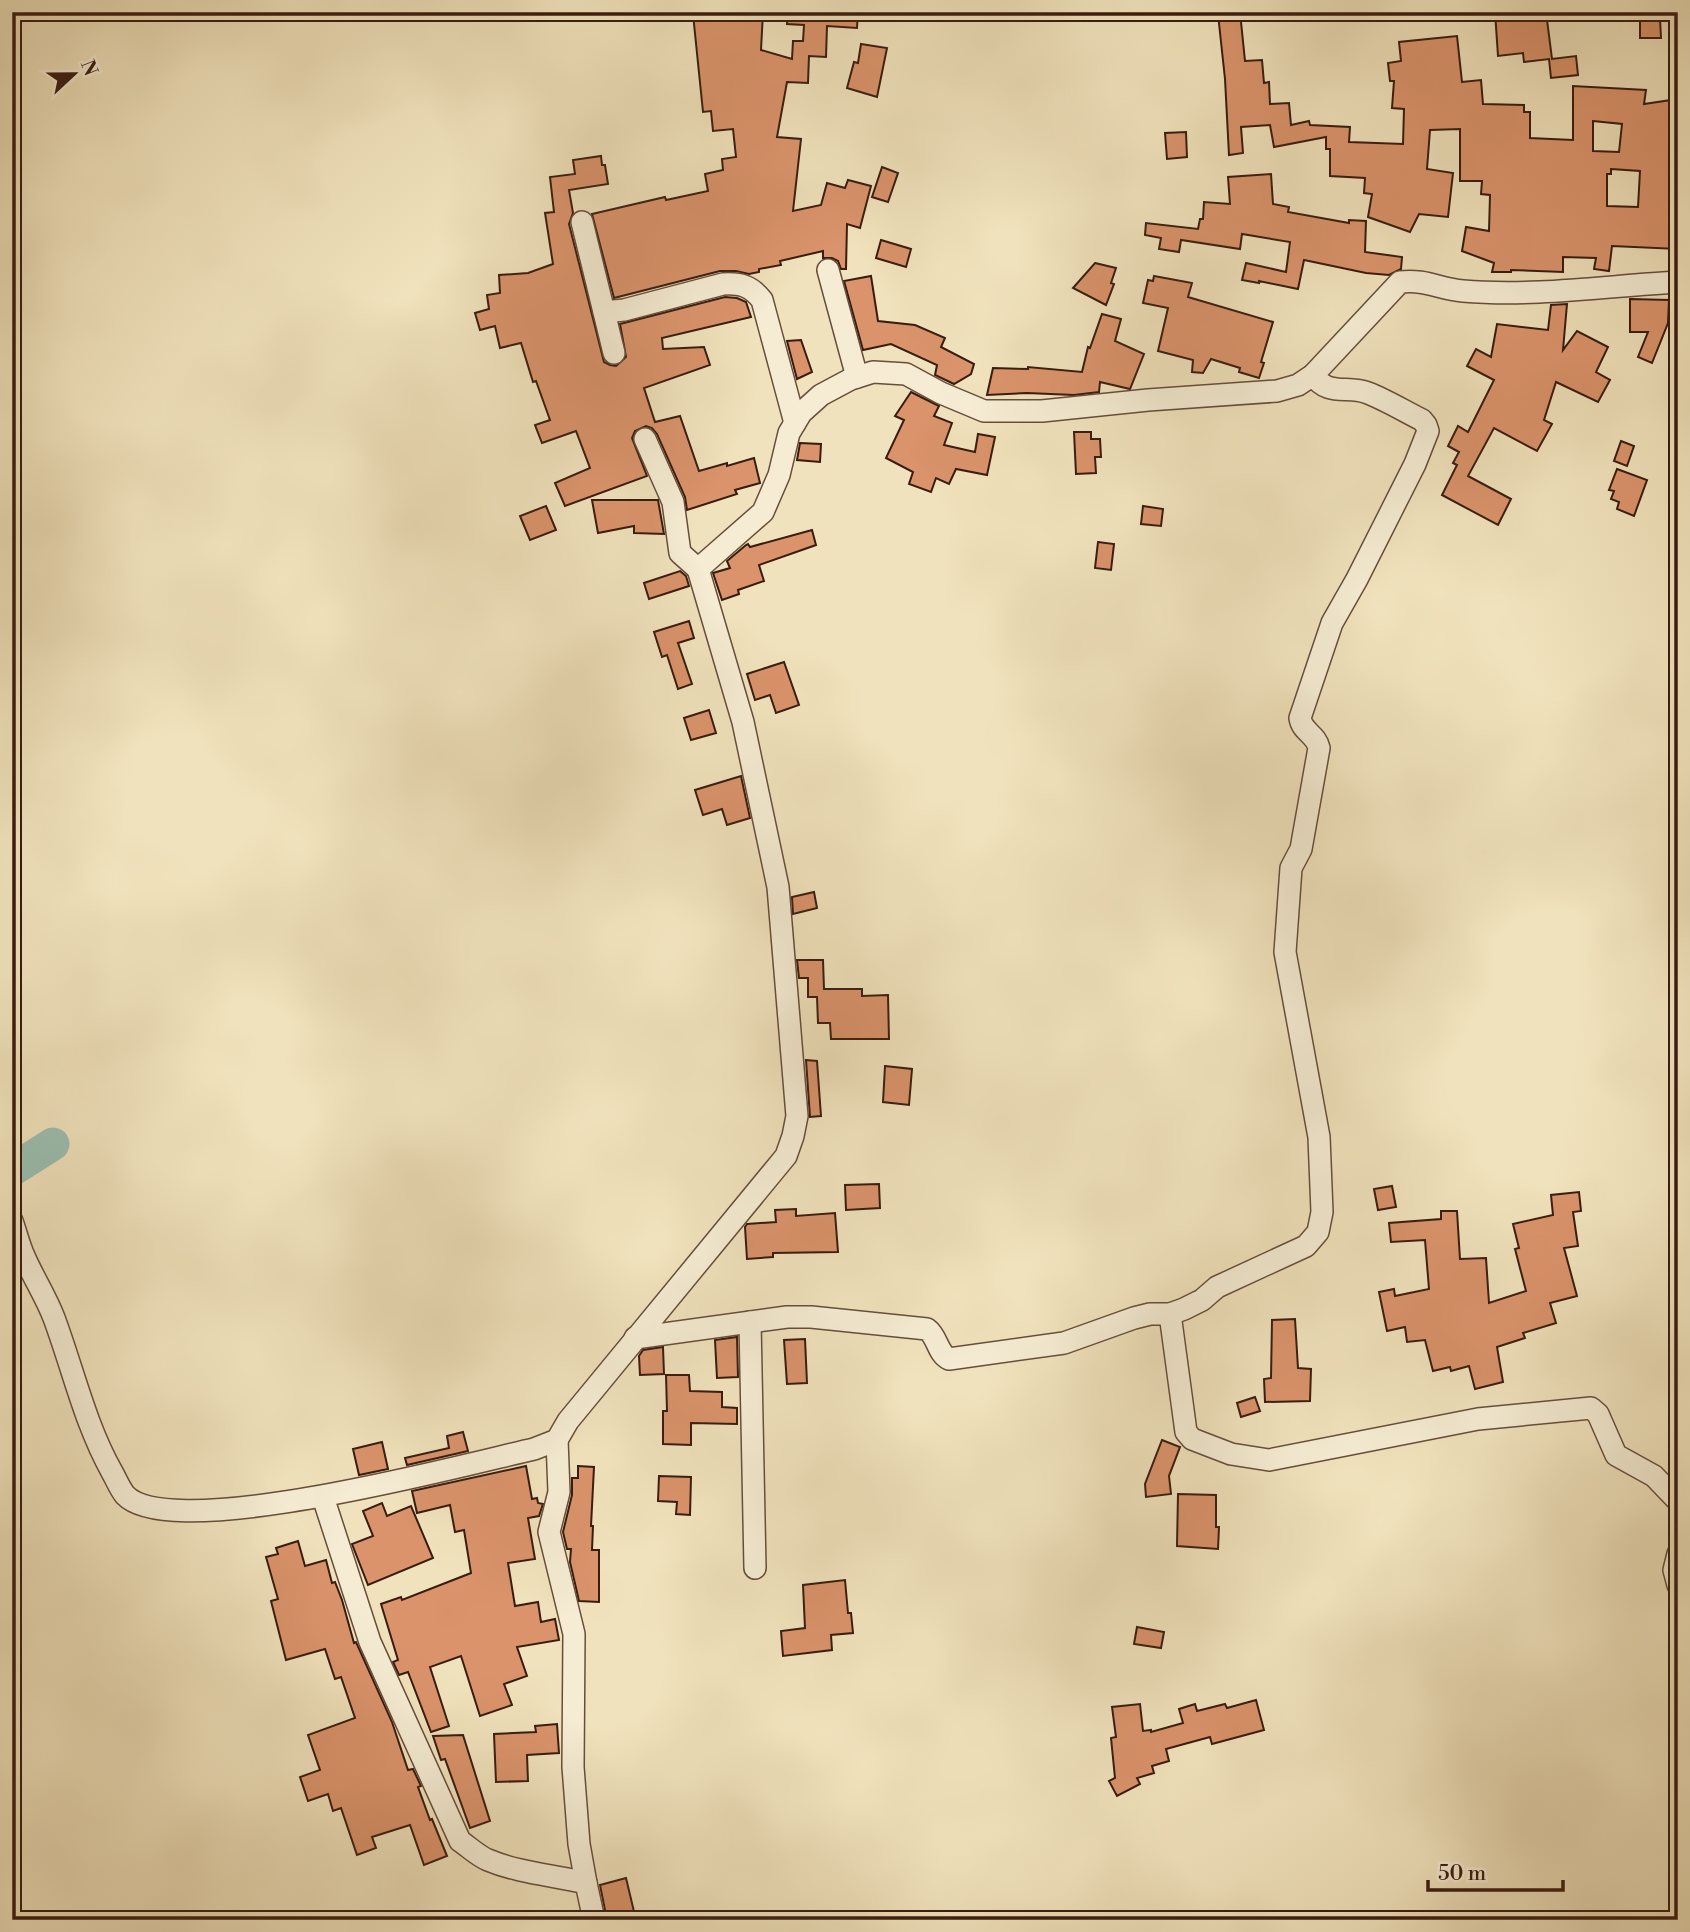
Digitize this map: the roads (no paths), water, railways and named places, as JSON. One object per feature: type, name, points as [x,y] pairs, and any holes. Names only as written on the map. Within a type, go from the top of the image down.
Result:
[{"type":"street","points":[[582,222],[614,353]]},
{"type":"street","points":[[828,270],[857,377]]},
{"type":"street","points":[[698,569],[763,512],[779,475],[789,433],[801,413],[821,395],[873,372],[906,374],[941,393],[984,411],[1042,411],[1277,390],[1298,385],[1313,375],[1400,282],[1418,280],[1461,291],[1538,291],[1678,282]]},
{"type":"street","points":[[604,312],[624,310],[723,284],[747,286],[762,300],[795,423]]},
{"type":"street","points":[[635,1338],[787,1317],[811,1317],[923,1328],[932,1333],[944,1356],[953,1359],[1058,1344],[1134,1318],[1150,1314],[1170,1314],[1191,1306],[1217,1287],[1312,1241],[1321,1223],[1320,1141],[1285,952],[1292,868],[1301,849],[1319,748],[1317,740],[1302,727],[1300,718],[1332,623],[1415,464],[1428,428],[1422,421],[1366,392],[1327,388],[1318,383],[1313,375]]},
{"type":"street","points":[[594,1920],[579,1844],[573,1767],[574,1634],[550,1532],[559,1492],[557,1440],[568,1420],[786,1156],[797,1116],[778,887],[743,722],[698,569],[680,553],[673,502],[645,439]]},
{"type":"street","points":[[12,1221],[23,1254],[53,1316],[103,1456],[125,1495],[143,1506],[208,1510],[323,1497],[534,1449],[557,1440]]},
{"type":"street","points":[[1170,1314],[1186,1432],[1192,1439],[1231,1454],[1269,1460],[1478,1419],[1591,1408],[1598,1414],[1616,1454],[1654,1476],[1678,1501]]},
{"type":"street","points":[[750,1322],[755,1568]]},
{"type":"street","points":[[323,1497],[370,1642],[460,1841],[485,1859],[520,1870],[586,1883]]},
{"type":"street","points":[[1678,1554],[1674,1565],[1678,1585]]},
{"type":"waterway","points":[[12,1170],[53,1144]]}]
